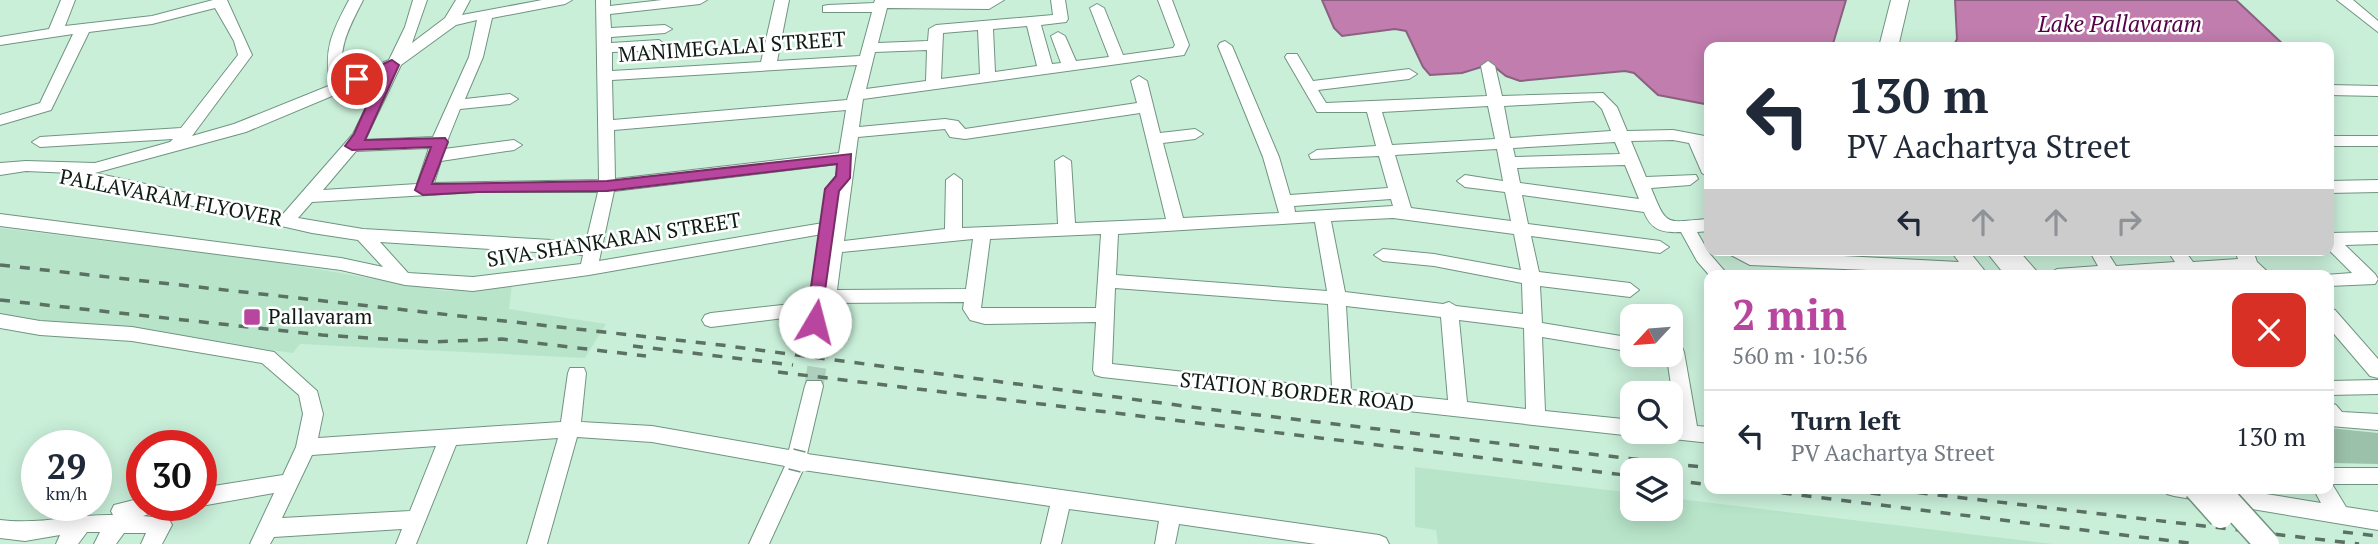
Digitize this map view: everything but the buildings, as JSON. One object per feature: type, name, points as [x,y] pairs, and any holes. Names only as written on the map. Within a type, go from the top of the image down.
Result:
[{"type":"main road","points":[[1892,42],[1900,0]]},
{"type":"main road","points":[[1893,42],[1914,0]]},
{"type":"main road","points":[[2002,256],[2014,270]]},
{"type":"main road","points":[[2201,494],[2247,544]]},
{"type":"main road","points":[[2229,494],[2267,544]]},
{"type":"street","points":[[55,32],[68,0]]},
{"type":"street","points":[[169,16],[171,0]]},
{"type":"street","points":[[339,87],[331,61],[334,46],[356,0]]},
{"type":"street","points":[[420,0],[412,27],[360,136],[310,196],[296,220],[363,235],[593,250]]},
{"type":"street","points":[[0,169],[26,166],[100,174],[175,147],[240,128],[392,65],[451,21],[463,0]]},
{"type":"street","points":[[451,21],[565,0]]},
{"type":"street","points":[[589,269],[607,186],[603,5],[700,0]]},
{"type":"street","points":[[768,66],[782,0]]},
{"type":"street","points":[[828,9],[885,3],[989,5],[997,0]]},
{"type":"street","points":[[1003,23],[1004,0]]},
{"type":"street","points":[[933,84],[936,29],[1062,19],[1058,0]]},
{"type":"street","points":[[604,127],[855,100],[933,84],[1183,49],[1165,0]]},
{"type":"street","points":[[2344,0],[2378,28]]},
{"type":"street","points":[[0,41],[55,32],[82,31],[169,16],[219,1],[244,47],[245,55],[175,147]]},
{"type":"street","points":[[826,314],[845,158],[855,100],[865,54],[885,3]]},
{"type":"street","points":[[1097,8],[1117,59]]},
{"type":"street","points":[[423,190],[455,105],[478,54],[484,35],[485,15]]},
{"type":"street","points":[[1033,22],[1046,69]]},
{"type":"street","points":[[985,24],[988,77]]},
{"type":"street","points":[[603,41],[665,29]]},
{"type":"street","points":[[0,120],[46,106],[82,31]]},
{"type":"street","points":[[1058,36],[1070,66]]},
{"type":"street","points":[[603,41],[659,45]]},
{"type":"street","name":"MANIMEGALAI STREET","points":[[604,76],[768,66],[935,45]]},
{"type":"street","points":[[1225,46],[1271,157],[1289,218]]},
{"type":"street","points":[[1292,57],[1319,105],[1326,109],[1598,96],[1609,107],[1660,225],[1704,226]]},
{"type":"street","points":[[1488,66],[1531,278],[1536,419]]},
{"type":"street","points":[[1308,86],[1409,74]]},
{"type":"street","points":[[1139,81],[1176,224]]},
{"type":"street","points":[[2334,90],[2378,91]]},
{"type":"street","points":[[455,105],[510,99]]},
{"type":"street","points":[[849,133],[945,124],[952,125],[956,133],[965,134],[1147,107]]},
{"type":"street","points":[[1373,107],[1404,214]]},
{"type":"street","points":[[40,142],[186,133]]},
{"type":"street","points":[[1155,139],[1195,134]]},
{"type":"street","points":[[1317,155],[1622,136],[1673,135],[1703,141]]},
{"type":"street","points":[[2334,141],[2378,141]]},
{"type":"street","points":[[352,146],[438,149],[514,145]]},
{"type":"street","points":[[310,196],[477,186],[607,186],[845,158]]},
{"type":"street","points":[[1509,163],[1631,159]]},
{"type":"street","points":[[1063,161],[1067,228]]},
{"type":"street","name":"PALLAVARAM FLYOVER","points":[[0,175],[100,174],[296,220]]},
{"type":"street","points":[[826,314],[827,227],[832,189],[843,178]]},
{"type":"street","points":[[826,314],[845,247],[850,186],[843,178]]},
{"type":"street","points":[[1641,183],[1690,179]]},
{"type":"street","points":[[953,234],[954,180]]},
{"type":"street","points":[[1465,181],[1651,207]]},
{"type":"street","points":[[2334,187],[2378,186]]},
{"type":"street","points":[[1284,201],[1398,193]]},
{"type":"street","points":[[845,247],[982,232],[1404,214],[1660,247]]},
{"type":"street","points":[[1322,216],[1337,298],[1342,396]]},
{"type":"street","name":"SIVA SHANKARAN STREET","points":[[0,220],[341,264],[405,279],[473,284],[589,269],[827,227]]},
{"type":"street","points":[[1686,227],[1703,257],[1715,270]]},
{"type":"street","name":"STATION BORDER ROAD","points":[[1110,228],[1102,370],[1620,427]]},
{"type":"street","points":[[982,232],[972,309],[976,315],[1106,315]]},
{"type":"street","points":[[363,235],[405,279]]},
{"type":"street","points":[[2334,239],[2378,238]]},
{"type":"street","points":[[2334,243],[2375,283]]},
{"type":"street","points":[[1383,256],[1434,260],[1531,278],[1630,290]]},
{"type":"street","points":[[1745,256],[1750,259],[1978,265]]},
{"type":"street","points":[[2014,256],[2026,270]]},
{"type":"street","points":[[2179,256],[2188,268]]},
{"type":"street","points":[[2220,270],[2252,263]]},
{"type":"street","points":[[2167,270],[2207,270]]},
{"type":"street","points":[[2334,280],[2375,283]]},
{"type":"street","points":[[1107,281],[1449,309],[1620,343]]},
{"type":"street","points":[[711,320],[826,314],[974,295]]},
{"type":"street","points":[[1449,309],[1458,410]]},
{"type":"street","points":[[0,321],[40,328],[132,334],[267,357],[308,391],[313,414],[306,447],[264,536]]},
{"type":"street","points":[[2334,322],[2377,379],[2334,387]]},
{"type":"street","points":[[537,544],[570,429],[577,373]]},
{"type":"street","points":[[759,544],[794,468],[813,393],[797,460],[772,544]]},
{"type":"street","points":[[2334,417],[2378,422]]},
{"type":"street","points":[[306,447],[570,429],[652,434],[797,460],[1170,515],[1294,539],[1379,544]]},
{"type":"street","points":[[1683,432],[1704,434]]},
{"type":"street","points":[[406,544],[449,437]]},
{"type":"street","points":[[749,544],[797,460]]},
{"type":"street","points":[[2334,476],[2378,476]]},
{"type":"street","points":[[217,494],[289,482]]},
{"type":"street","points":[[2241,494],[2378,522]]},
{"type":"street","points":[[2327,494],[2340,516]]},
{"type":"street","points":[[1051,544],[1061,500]]},
{"type":"street","points":[[0,529],[20,538],[34,528],[126,515]]},
{"type":"street","points":[[1165,544],[1170,515]]},
{"type":"street","points":[[104,544],[120,517]]},
{"type":"street","points":[[120,517],[162,525],[151,544]]},
{"type":"street","points":[[264,536],[416,519]]},
{"type":"street","points":[[66,544],[82,523]]},
{"type":"shaded area","points":[[0,228],[270,261],[445,291],[512,285],[509,309],[606,324],[585,358],[300,344],[293,353],[0,315]]},
{"type":"shaded area","points":[[1415,467],[1620,491],[1620,521],[1683,521],[1683,499],[2053,544],[1438,544],[1436,530],[1415,527]]},
{"type":"water","points":[[1322,0],[1846,0],[1833,42],[1704,42],[1704,104],[1658,95],[1634,73],[1625,71],[1520,81],[1506,76],[1491,64],[1462,73],[1430,75],[1423,67],[1406,31],[1395,29],[1342,36],[1334,28]]},
{"type":"water","name":"Lake Pallavaram","points":[[1955,0],[2236,0],[2281,42],[1956,42]]},
{"type":"tunnel","points":[[814,386],[822,333]]},
{"type":"railway","points":[[0,265],[721,345],[1207,409],[1704,467]]},
{"type":"railway","points":[[0,300],[322,335],[430,342],[502,339],[646,356]]},
{"type":"railway","points":[[633,346],[793,365]]},
{"type":"railway","points":[[778,372],[1620,474]]},
{"type":"railway","points":[[1683,482],[1704,484]]},
{"type":"railway","points":[[1791,494],[2197,544]]},
{"type":"railway","points":[[1878,494],[1886,495]]},
{"type":"railway","points":[[1930,494],[2359,544]]},
{"type":"railway","points":[[2343,532],[2378,536]]},
{"type":"place","name":"Pallavaram","points":[[252,317]]},
{"type":"route","points":[[357,79],[392,65],[360,136],[352,146],[440,142],[423,190],[477,186],[607,186],[845,158],[843,178],[832,189],[815,322]]}]
